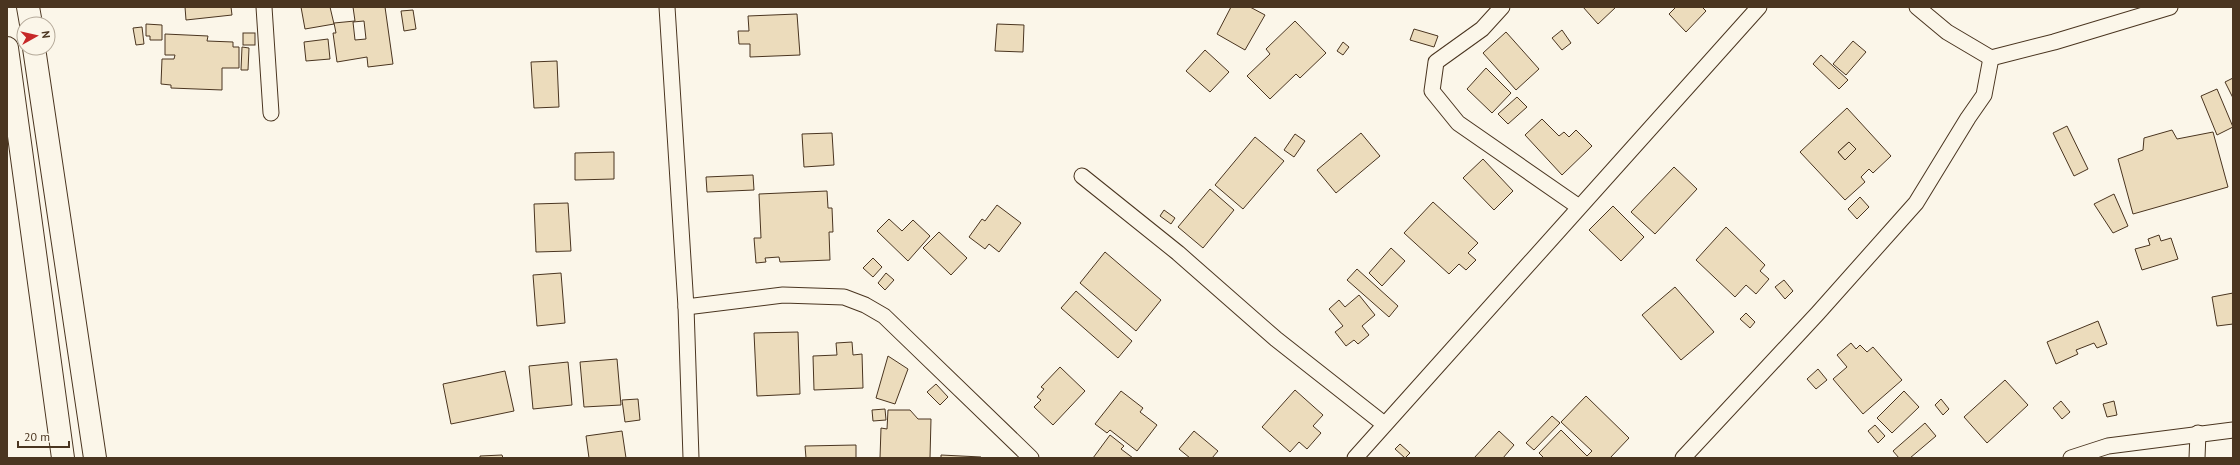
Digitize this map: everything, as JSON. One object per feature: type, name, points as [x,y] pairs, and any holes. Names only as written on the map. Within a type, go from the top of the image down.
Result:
[{"type":"main road","points":[[7,48],[63,458]]},
{"type":"main road","points":[[35,56],[94,458]]},
{"type":"street","points":[[264,7],[271,113]]},
{"type":"street","points":[[667,7],[686,307],[691,458]]},
{"type":"street","points":[[1502,7],[1482,30],[1436,62],[1432,91],[1458,123],[1578,207]]},
{"type":"street","points":[[1355,458],[1578,207],[1759,7]]},
{"type":"street","points":[[1917,7],[1947,32],[1991,58],[2054,42],[2170,7]]},
{"type":"street","points":[[1683,458],[1818,313],[1916,203],[1968,118],[1984,95],[1991,58]]},
{"type":"street","points":[[1082,176],[1178,253],[1276,338],[1384,424]]},
{"type":"street","points":[[686,307],[783,294],[844,297],[865,305],[884,316],[1029,457]]},
{"type":"street","points":[[2071,458],[2108,446],[2198,433],[2233,430]]},
{"type":"street","points":[[2197,458],[2198,433]]},
{"type":"building","points":[[185,7],[231,7],[232,15],[186,20]]},
{"type":"building","points":[[301,7],[330,7],[334,24],[305,29]]},
{"type":"building","points":[[353,7],[385,7],[393,64],[368,67],[367,57],[337,62],[333,33],[336,33],[334,23],[355,21]],"holes":[[[364,21],[366,39],[355,40],[353,22]]]},
{"type":"building","points":[[1231,7],[1250,7],[1265,15],[1245,50],[1217,34]]},
{"type":"building","points":[[1583,7],[1616,7],[1598,24]]},
{"type":"building","points":[[1676,7],[1702,7],[1706,11],[1686,32],[1669,14]]},
{"type":"building","points":[[413,10],[416,29],[404,31],[401,11]]},
{"type":"building","points":[[797,14],[800,55],[750,57],[750,44],[739,44],[738,31],[749,31],[748,16]]},
{"type":"building","points":[[1295,21],[1326,53],[1300,78],[1296,74],[1270,99],[1247,76],[1270,54],[1266,49]]},
{"type":"building","points":[[146,24],[162,25],[162,40],[150,40],[150,36],[146,36]]},
{"type":"building","points":[[997,24],[1024,25],[1023,52],[995,51]]},
{"type":"building","points":[[142,27],[144,44],[136,45],[133,28]]},
{"type":"building","points":[[1414,29],[1438,36],[1434,47],[1410,40]]},
{"type":"building","points":[[1562,30],[1571,43],[1562,50],[1552,38]]},
{"type":"building","points":[[1506,32],[1539,69],[1516,90],[1483,53]]},
{"type":"building","points":[[243,33],[255,33],[255,45],[243,45]]},
{"type":"building","points":[[165,34],[208,36],[207,41],[233,42],[233,47],[239,47],[239,68],[222,68],[222,90],[171,88],[171,85],[161,84],[162,59],[174,59],[175,55],[165,55]]},
{"type":"building","points":[[328,39],[330,59],[306,61],[304,42]]},
{"type":"building","points":[[1853,41],[1866,52],[1846,75],[1833,64]]},
{"type":"building","points":[[1343,42],[1349,47],[1343,55],[1337,51]]},
{"type":"building","points":[[242,47],[249,48],[248,70],[241,70]]},
{"type":"building","points":[[1205,50],[1229,72],[1210,92],[1186,71]]},
{"type":"building","points":[[1821,55],[1848,80],[1839,89],[1813,64]]},
{"type":"building","points":[[557,61],[559,107],[534,108],[531,62]]},
{"type":"building","points":[[1486,68],[1511,93],[1492,113],[1467,89]]},
{"type":"building","points":[[2233,78],[2233,98],[2225,82]]},
{"type":"building","points":[[2217,89],[2233,127],[2217,135],[2201,96]]},
{"type":"building","points":[[1517,97],[1527,107],[1508,124],[1498,114]]},
{"type":"building","points":[[1847,108],[1891,156],[1873,173],[1869,169],[1861,177],[1865,182],[1845,200],[1800,152]],"holes":[[[1849,142],[1856,149],[1845,160],[1838,152]]]},
{"type":"building","points":[[1542,119],[1559,136],[1564,132],[1569,137],[1576,130],[1592,146],[1562,175],[1525,135]]},
{"type":"building","points":[[2067,126],[2088,169],[2074,176],[2053,133]]},
{"type":"building","points":[[2172,130],[2177,139],[2213,132],[2228,187],[2133,214],[2118,159],[2143,150],[2144,138]]},
{"type":"building","points":[[832,133],[834,165],[804,167],[802,134]]},
{"type":"building","points":[[1361,133],[1380,156],[1336,193],[1317,170]]},
{"type":"building","points":[[1295,134],[1305,141],[1294,157],[1284,150]]},
{"type":"building","points":[[1255,137],[1284,161],[1243,209],[1215,185]]},
{"type":"building","points":[[1849,142],[1856,149],[1845,160],[1838,152]]},
{"type":"building","points":[[614,152],[614,179],[575,180],[575,153]]},
{"type":"building","points":[[1483,159],[1513,191],[1494,210],[1463,178]]},
{"type":"building","points":[[1674,167],[1697,189],[1655,234],[1631,212]]},
{"type":"building","points":[[753,175],[754,190],[707,192],[706,177]]},
{"type":"building","points":[[1210,189],[1234,210],[1203,248],[1178,227]]},
{"type":"building","points":[[827,191],[828,208],[832,208],[833,232],[829,232],[830,260],[780,262],[779,257],[765,258],[766,262],[756,263],[754,238],[761,238],[759,194]]},
{"type":"building","points":[[2114,194],[2128,226],[2113,233],[2094,204]]},
{"type":"building","points":[[1860,197],[1869,207],[1857,219],[1848,209]]},
{"type":"building","points":[[1433,202],[1478,243],[1468,253],[1476,260],[1466,270],[1459,264],[1449,274],[1404,233]]},
{"type":"building","points":[[568,203],[571,251],[536,252],[534,204]]},
{"type":"building","points":[[997,205],[1021,223],[999,252],[989,244],[985,249],[969,237],[982,219],[985,221]]},
{"type":"building","points":[[1613,206],[1644,237],[1621,261],[1589,230]]},
{"type":"building","points":[[1164,210],[1175,218],[1171,224],[1160,216]]},
{"type":"building","points":[[889,219],[902,231],[913,220],[930,236],[908,261],[877,231]]},
{"type":"building","points":[[1726,227],[1765,265],[1760,271],[1769,279],[1756,294],[1746,285],[1735,297],[1696,260]]},
{"type":"building","points":[[939,232],[967,258],[951,275],[923,248]]},
{"type":"building","points":[[2159,235],[2161,241],[2171,238],[2178,259],[2142,270],[2135,249],[2150,245],[2148,239]]},
{"type":"building","points":[[1391,248],[1405,261],[1382,286],[1369,273]]},
{"type":"building","points":[[1105,252],[1161,300],[1136,331],[1080,283]]},
{"type":"building","points":[[873,258],[882,267],[873,277],[863,268]]},
{"type":"building","points":[[1357,269],[1398,306],[1389,317],[1347,280]]},
{"type":"building","points":[[561,273],[565,323],[537,326],[533,275]]},
{"type":"building","points":[[886,273],[894,280],[885,290],[878,283]]},
{"type":"building","points":[[1784,280],[1793,291],[1785,299],[1775,287]]},
{"type":"building","points":[[1675,287],[1714,332],[1681,360],[1642,315]]},
{"type":"building","points":[[1076,291],[1132,341],[1118,358],[1061,308]]},
{"type":"building","points":[[2233,293],[2233,324],[2217,326],[2212,297]]},
{"type":"building","points":[[1359,295],[1375,315],[1362,326],[1369,335],[1358,344],[1354,340],[1346,346],[1335,332],[1343,326],[1329,309],[1339,300],[1345,307]]},
{"type":"building","points":[[1746,313],[1755,322],[1750,328],[1740,319]]},
{"type":"building","points":[[2098,321],[2107,344],[2097,348],[2094,343],[2076,350],[2078,354],[2056,364],[2047,342]]},
{"type":"building","points":[[798,332],[800,394],[757,396],[754,333]]},
{"type":"building","points":[[852,342],[853,355],[862,354],[863,388],[814,390],[813,356],[837,355],[836,343]]},
{"type":"building","points":[[1851,343],[1856,349],[1860,345],[1867,352],[1873,347],[1902,380],[1863,414],[1833,379],[1847,367],[1837,355]]},
{"type":"building","points":[[888,356],[908,369],[895,404],[876,398]]},
{"type":"building","points":[[617,359],[621,405],[584,407],[580,362]]},
{"type":"building","points":[[568,362],[572,405],[533,409],[529,366]]},
{"type":"building","points":[[1060,367],[1085,391],[1053,425],[1034,407],[1041,400],[1037,397],[1044,389],[1041,387]]},
{"type":"building","points":[[1818,369],[1827,380],[1816,389],[1807,379]]},
{"type":"building","points":[[505,371],[514,411],[451,424],[443,384]]},
{"type":"building","points":[[2005,380],[2028,405],[1987,443],[1964,417]]},
{"type":"building","points":[[936,384],[948,397],[940,405],[927,392]]},
{"type":"building","points":[[1295,390],[1323,415],[1313,426],[1321,433],[1307,449],[1299,442],[1290,452],[1262,427]]},
{"type":"building","points":[[1121,391],[1143,408],[1140,412],[1157,425],[1137,451],[1110,430],[1107,433],[1095,424]]},
{"type":"building","points":[[1904,391],[1919,407],[1892,433],[1877,418]]},
{"type":"building","points":[[1586,396],[1629,438],[1610,458],[1544,458],[1539,453],[1561,430],[1587,456],[1592,451],[1561,422]]},
{"type":"building","points":[[638,399],[640,420],[625,422],[622,400]]},
{"type":"building","points":[[1941,399],[1949,409],[1943,415],[1935,405]]},
{"type":"building","points":[[2061,401],[2070,412],[2062,419],[2053,408]]},
{"type":"building","points":[[2114,401],[2117,415],[2107,417],[2103,404]]},
{"type":"building","points":[[885,409],[886,420],[873,421],[872,410]]},
{"type":"building","points":[[888,410],[910,410],[918,419],[931,419],[930,458],[880,458],[881,428],[887,429]]},
{"type":"building","points":[[1552,416],[1560,423],[1534,450],[1526,443]]},
{"type":"building","points":[[1925,423],[1936,436],[1910,458],[1899,458],[1893,451]]},
{"type":"building","points":[[1875,425],[1885,436],[1878,443],[1868,431]]},
{"type":"building","points":[[622,431],[626,458],[589,458],[586,436]]},
{"type":"building","points":[[1194,431],[1218,451],[1212,458],[1190,458],[1179,449]]},
{"type":"building","points":[[1499,431],[1514,445],[1503,458],[1474,458]]},
{"type":"building","points":[[1110,435],[1124,446],[1121,449],[1133,458],[1093,458]]},
{"type":"building","points":[[1400,444],[1410,453],[1405,458],[1395,449]]},
{"type":"building","points":[[856,445],[856,458],[806,458],[805,446]]},
{"type":"building","points":[[502,455],[503,458],[480,458],[480,456]]},
{"type":"building","points":[[941,455],[981,457],[981,458],[941,458]]}]
